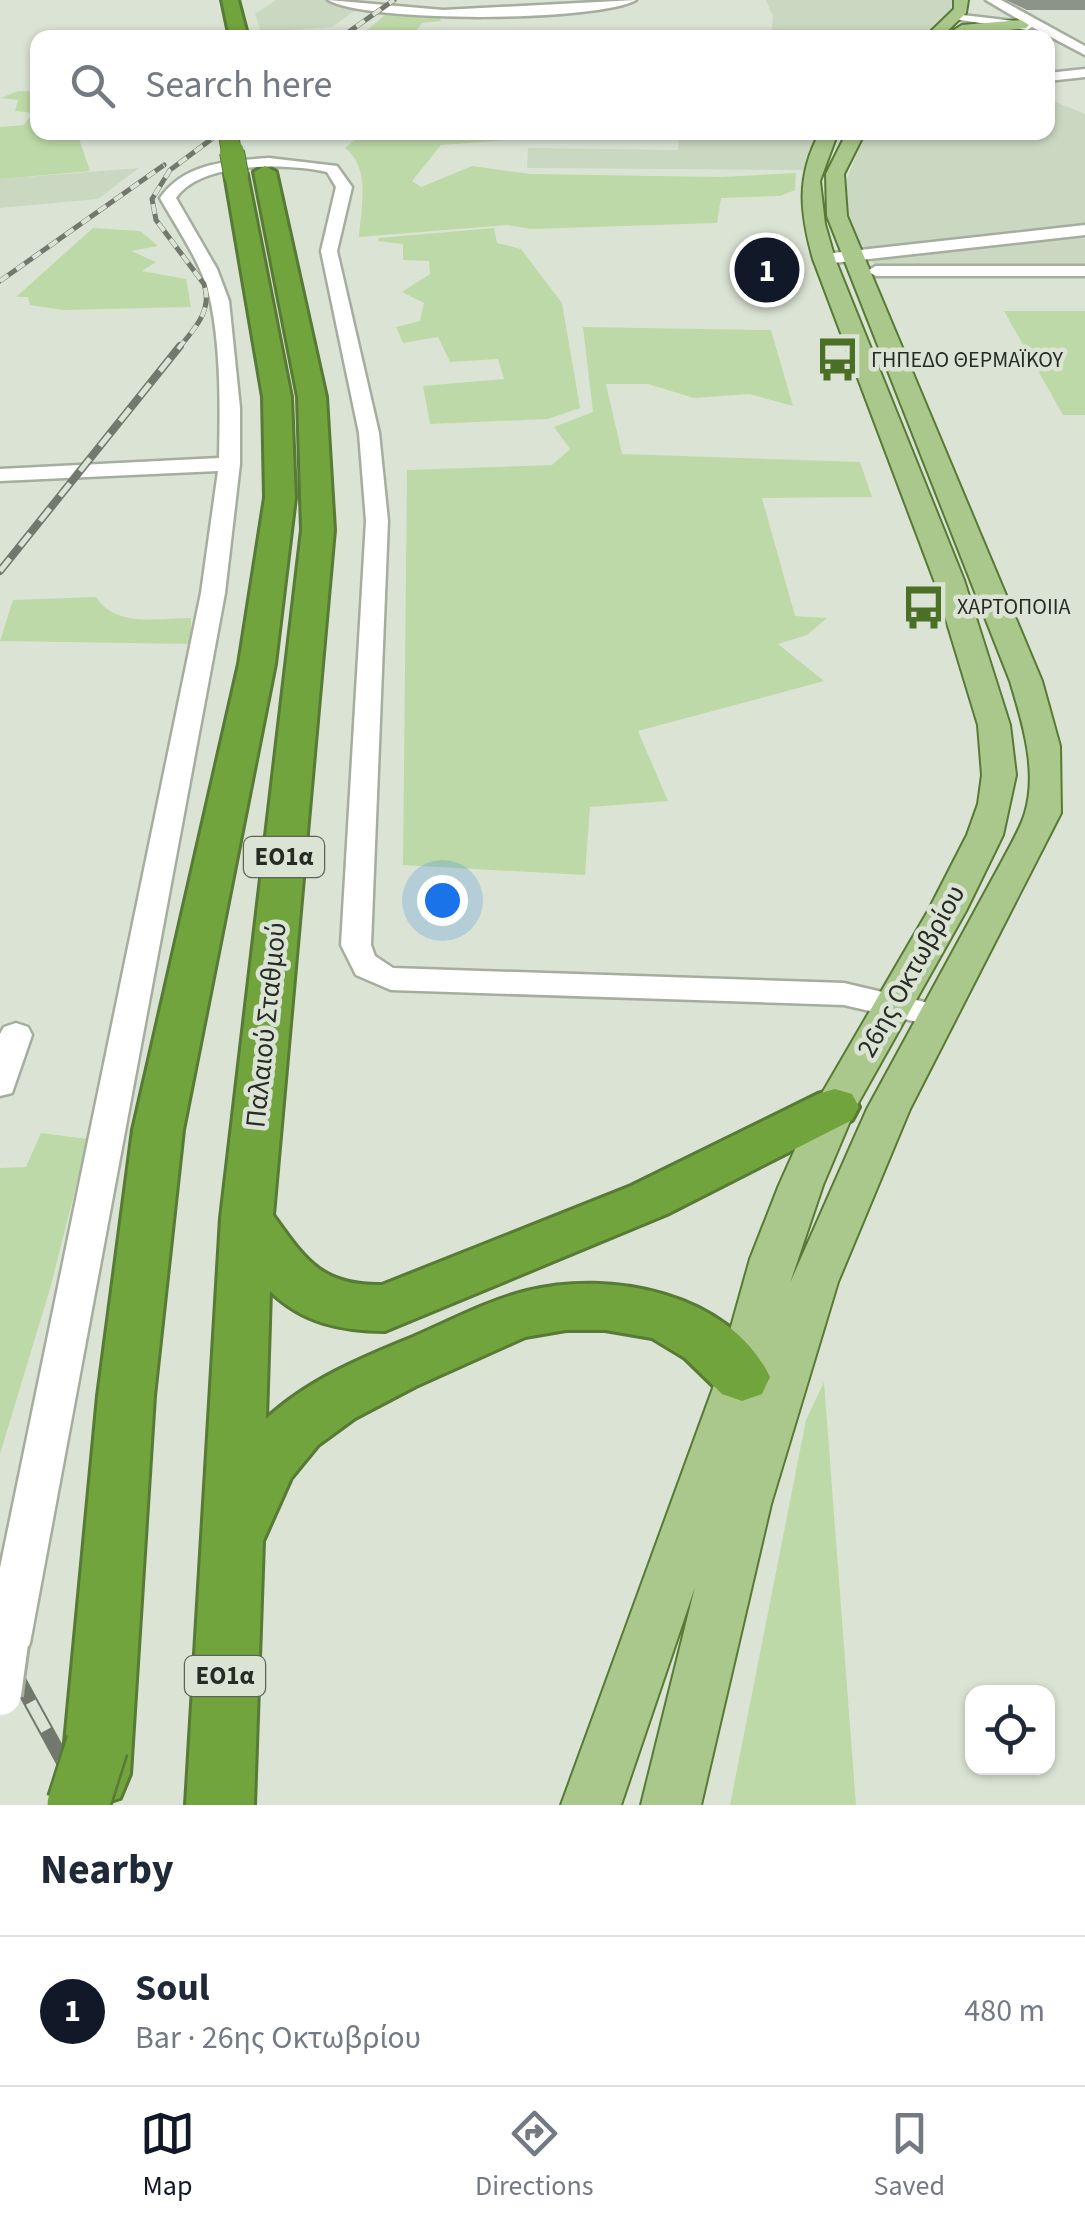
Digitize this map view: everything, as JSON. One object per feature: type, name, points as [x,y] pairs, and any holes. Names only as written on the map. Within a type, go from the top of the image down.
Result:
[{"type":"highway","points":[[230,0],[237,28]]},
{"type":"highway","name":"Παλαιού Σταθμού","points":[[220,1805],[248,1218],[318,530],[312,397],[254,164],[234,140]]},
{"type":"highway","name":"Παλαιού Σταθμού","points":[[90,1785],[124,1414],[158,1130],[257,664],[280,498],[277,397],[254,164]]},
{"type":"highway","points":[[248,1218],[300,1290],[341,1308],[385,1308],[649,1200],[834,1107]]},
{"type":"highway","points":[[230,1547],[257,1482],[296,1428],[330,1404],[389,1373],[527,1313],[580,1307],[645,1313],[678,1324],[702,1339],[742,1377]]},
{"type":"main road","points":[[962,20],[980,0]]},
{"type":"main road","points":[[962,20],[1028,22]]},
{"type":"main road","name":"26ης Οκτωβρίου","points":[[591,1805],[742,1377],[773,1259],[834,1107],[916,1009],[1044,813],[1046,759],[1026,681],[844,262],[808,192],[810,172],[825,140]]},
{"type":"main road","name":"26ης Οκτωβρίου","points":[[671,1805],[709,1639],[800,1322],[916,1009],[946,912],[985,835],[996,804],[998,764],[994,725],[844,262],[834,194],[838,164],[852,140]]},
{"type":"street","points":[[334,0],[386,12],[630,0]]},
{"type":"street","points":[[992,0],[1044,30]]},
{"type":"street","points":[[1055,36],[1085,51]]},
{"type":"street","points":[[1055,76],[1085,74]]},
{"type":"street","points":[[0,1694],[213,593],[229,464],[230,408],[220,301],[208,270],[168,198],[170,190],[184,179],[215,168],[294,163],[327,167],[337,172],[344,187],[329,251],[369,433],[377,521],[358,958],[367,968],[391,979],[844,994],[916,1009]]},
{"type":"street","points":[[844,262],[1085,230]]},
{"type":"street","points":[[844,262],[1085,271]]},
{"type":"street","points":[[0,475],[229,464]]},
{"type":"street","points":[[0,1084],[16,1035]]},
{"type":"shaded area","points":[[276,0],[326,0],[357,9],[332,27],[289,30],[260,30],[255,14]]},
{"type":"shaded area","points":[[766,0],[953,0],[951,9],[928,30],[772,30],[773,17]]},
{"type":"shaded area","points":[[1055,102],[1085,114],[1085,270],[877,269],[844,217],[845,184],[862,140],[1055,140]]},
{"type":"shaded area","points":[[679,140],[817,140],[803,170],[527,168],[528,148],[678,150]]},
{"type":"shaded area","points":[[139,168],[98,199],[0,208],[0,179]]},
{"type":"green space","points":[[387,13],[438,14],[441,21],[422,23],[416,30],[367,30]]},
{"type":"green space","points":[[30,91],[30,113],[15,111],[18,100],[1,98]]},
{"type":"green space","points":[[30,117],[30,140],[79,140],[90,171],[0,179],[0,127],[24,125]]},
{"type":"green space","points":[[354,140],[507,140],[441,145],[412,181],[421,187],[472,166],[531,174],[720,177],[796,173],[795,190],[780,196],[721,198],[717,223],[531,229],[508,225],[359,237],[361,177],[353,156],[345,148]]},
{"type":"green space","points":[[93,228],[140,231],[158,246],[131,251],[156,262],[142,271],[186,279],[191,307],[63,310],[30,305],[28,297],[16,297]]},
{"type":"green space","points":[[494,228],[497,243],[521,249],[562,303],[580,408],[548,419],[430,424],[423,386],[504,379],[498,359],[450,362],[438,337],[403,343],[396,327],[420,321],[424,303],[402,292],[430,274],[429,261],[403,260],[403,244],[378,241]]},
{"type":"green space","points":[[1004,311],[1085,311],[1085,415],[1063,415]]},
{"type":"green space","points":[[583,327],[771,330],[793,406],[749,394],[694,398],[648,384],[606,384],[622,454],[860,462],[872,497],[762,498],[795,616],[827,618],[807,635],[778,644],[824,681],[638,731],[668,801],[590,807],[585,875],[403,865],[407,470],[552,465],[570,449],[554,427],[593,412]]},
{"type":"green space","points":[[96,597],[104,607],[126,617],[191,618],[191,644],[0,641],[13,600]]},
{"type":"green space","points":[[41,1133],[88,1139],[50,1289],[0,1454],[0,1168],[26,1167]]},
{"type":"green space","points":[[824,1382],[856,1805],[730,1805],[806,1420]]},
{"type":"railway","points":[[351,30],[394,0]]},
{"type":"railway","points":[[178,349],[200,319],[206,294],[204,284],[156,220],[152,199],[170,170],[210,140]]},
{"type":"railway","points":[[0,281],[164,165]]},
{"type":"railway","points":[[0,571],[180,346]]},
{"type":"railway","points":[[0,1646],[87,1805]]},
{"type":"place","name":"Soul","points":[[767,270]]},
{"type":"place","name":"ΓΗΠΕΔΟ ΘΕΡΜΑΪΚΟΥ","points":[[838,360]]},
{"type":"place","name":"ΧΑΡΤΟΠΟΙΙΑ","points":[[924,607]]}]
